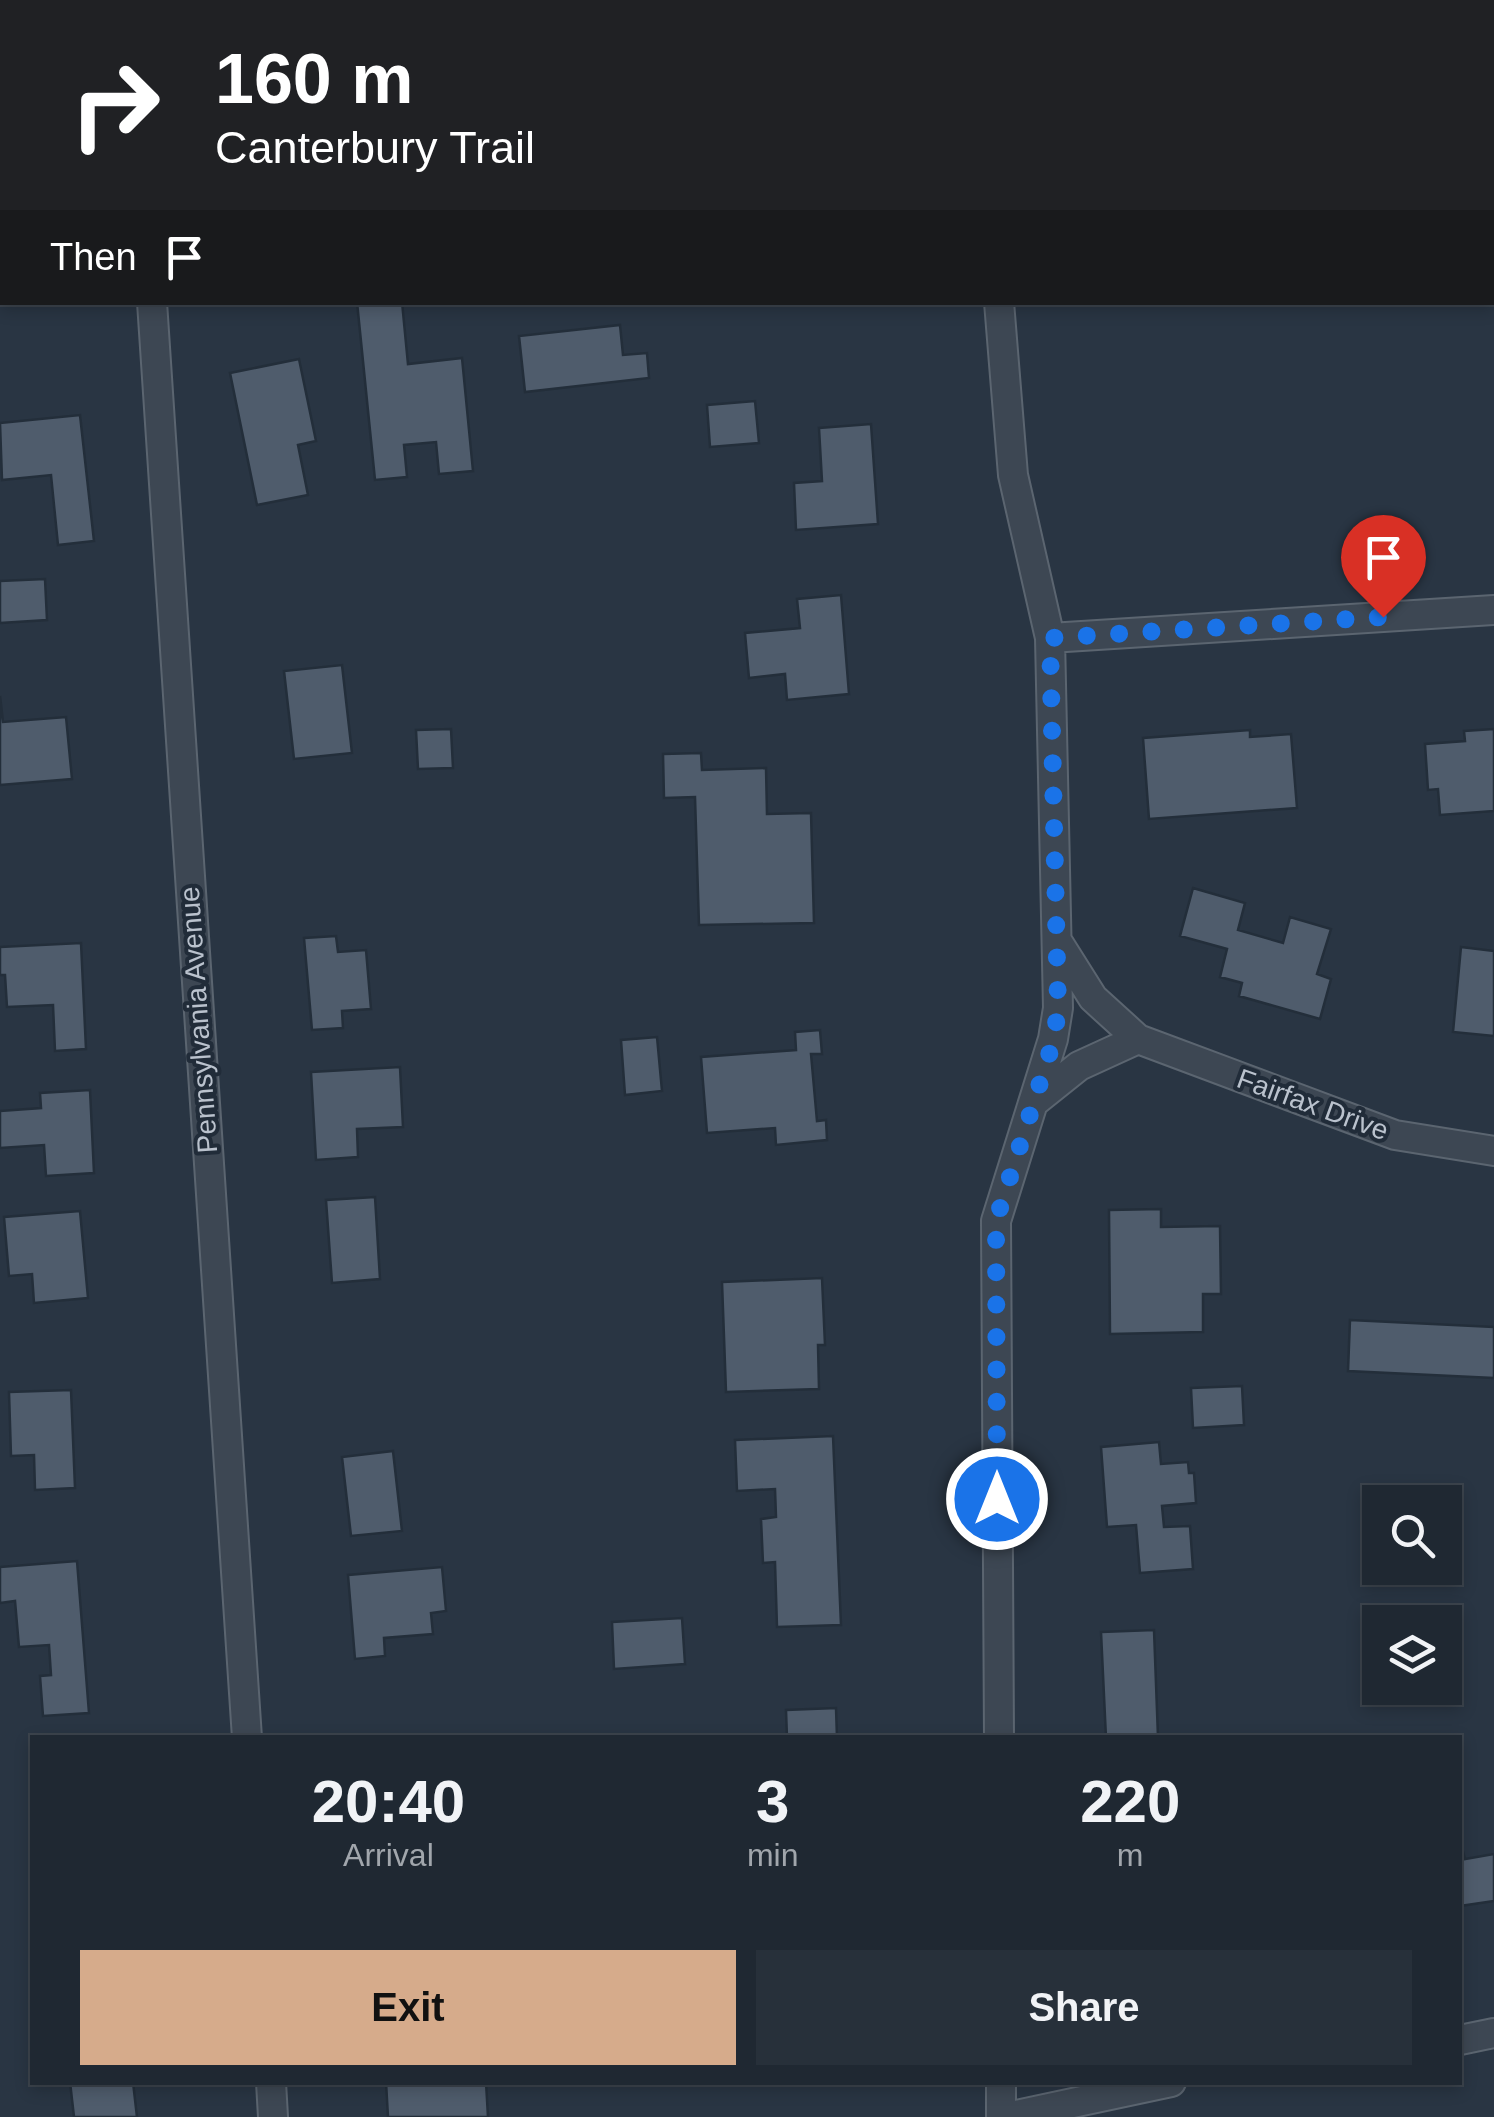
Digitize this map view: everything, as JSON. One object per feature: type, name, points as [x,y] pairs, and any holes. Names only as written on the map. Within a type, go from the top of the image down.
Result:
[{"type":"street","name":"Pennsylvania Avenue","points":[[152,305],[247,1735]]},
{"type":"street","points":[[999,305],[1013,474],[1050,638],[1058,1008],[1054,1039],[996,1221],[999,1735]]},
{"type":"street","points":[[1050,638],[1494,610]]},
{"type":"street","name":"Fairfax Drive","points":[[1058,943],[1092,998],[1138,1039],[1395,1136],[1494,1151]]},
{"type":"street","points":[[1034,1102],[1079,1066],[1138,1039]]},
{"type":"street","points":[[1462,2040],[1494,2033]]},
{"type":"street","points":[[271,2085],[273,2117]]},
{"type":"street","points":[[1001,2085],[1004,2117],[1156,2085]]},
{"type":"building","points":[[357,305],[402,305],[408,364],[462,358],[473,471],[439,474],[436,442],[404,445],[407,477],[375,480]]},
{"type":"building","points":[[620,325],[623,355],[647,353],[649,378],[525,392],[519,336]]},
{"type":"building","points":[[299,359],[316,441],[298,445],[308,495],[257,505],[230,373]]},
{"type":"building","points":[[755,401],[759,443],[710,447],[707,405]]},
{"type":"building","points":[[80,415],[94,541],[58,545],[51,475],[2,480],[0,423]]},
{"type":"building","points":[[871,424],[878,524],[796,530],[794,483],[822,481],[819,428]]},
{"type":"building","points":[[45,579],[47,620],[0,623],[0,581]]},
{"type":"building","points":[[841,595],[849,694],[787,700],[785,674],[749,678],[745,633],[800,628],[797,599]]},
{"type":"building","points":[[342,665],[352,753],[294,759],[284,671]]},
{"type":"building","points":[[0,696],[3,722],[66,717],[72,779],[0,785]]},
{"type":"building","points":[[451,729],[453,768],[418,769],[416,730]]},
{"type":"building","points":[[1494,729],[1494,811],[1440,815],[1438,789],[1428,790],[1425,744],[1465,741],[1464,731]]},
{"type":"building","points":[[1250,730],[1250,737],[1291,734],[1297,808],[1149,819],[1143,738]]},
{"type":"building","points":[[701,753],[702,770],[766,768],[767,814],[811,813],[814,923],[699,925],[695,797],[664,798],[663,754]]},
{"type":"building","points":[[1193,888],[1245,903],[1238,930],[1283,943],[1290,917],[1331,929],[1317,974],[1331,979],[1320,1019],[1239,996],[1242,983],[1220,977],[1227,949],[1180,936]]},
{"type":"building","points":[[336,936],[338,952],[366,950],[371,1009],[342,1011],[343,1028],[312,1030],[304,938]]},
{"type":"building","points":[[81,943],[86,1049],[55,1051],[53,1005],[7,1007],[5,975],[0,975],[0,947]]},
{"type":"building","points":[[1461,947],[1494,951],[1494,1036],[1453,1032]]},
{"type":"building","points":[[820,1030],[822,1054],[811,1054],[817,1121],[826,1120],[827,1140],[776,1145],[775,1128],[707,1133],[701,1057],[796,1050],[795,1032]]},
{"type":"building","points":[[657,1037],[662,1091],[625,1095],[621,1040]]},
{"type":"building","points":[[400,1067],[403,1127],[357,1129],[358,1157],[316,1160],[311,1072]]},
{"type":"building","points":[[90,1090],[94,1173],[46,1176],[44,1145],[0,1148],[0,1111],[41,1108],[40,1093]]},
{"type":"building","points":[[375,1197],[380,1279],[332,1283],[326,1200]]},
{"type":"building","points":[[1161,1209],[1161,1227],[1220,1226],[1221,1294],[1203,1294],[1203,1332],[1110,1334],[1109,1210]]},
{"type":"building","points":[[80,1211],[88,1298],[34,1303],[32,1274],[9,1276],[4,1217]]},
{"type":"building","points":[[822,1278],[825,1345],[818,1345],[819,1389],[726,1392],[722,1282]]},
{"type":"building","points":[[1350,1320],[1494,1327],[1494,1378],[1348,1371]]},
{"type":"building","points":[[1242,1386],[1244,1425],[1193,1428],[1191,1388]]},
{"type":"building","points":[[71,1390],[75,1488],[35,1490],[34,1455],[11,1456],[9,1392]]},
{"type":"building","points":[[833,1436],[841,1625],[777,1627],[775,1562],[763,1563],[761,1519],[776,1517],[775,1489],[737,1491],[735,1440]]},
{"type":"building","points":[[1159,1442],[1161,1464],[1188,1462],[1189,1473],[1194,1473],[1196,1503],[1162,1506],[1164,1527],[1190,1526],[1193,1569],[1140,1573],[1136,1525],[1107,1527],[1101,1447]]},
{"type":"building","points":[[393,1451],[402,1531],[351,1536],[342,1457]]},
{"type":"building","points":[[77,1561],[89,1713],[43,1716],[40,1676],[51,1675],[49,1645],[19,1647],[15,1601],[0,1603],[0,1567]]},
{"type":"building","points":[[442,1567],[446,1611],[431,1613],[433,1634],[384,1638],[385,1656],[355,1659],[348,1575]]},
{"type":"building","points":[[682,1618],[685,1664],[614,1669],[612,1622]]},
{"type":"building","points":[[1154,1630],[1158,1735],[1106,1735],[1101,1632]]},
{"type":"building","points":[[836,1708],[837,1735],[787,1735],[786,1710]]},
{"type":"building","points":[[1462,1848],[1465,1859],[1494,1854],[1494,1901],[1462,1906]]},
{"type":"building","points":[[70,2085],[133,2085],[137,2117],[74,2117]]},
{"type":"building","points":[[386,2085],[486,2085],[488,2117],[388,2117]]},
{"type":"route","points":[[997,1499],[996,1221],[1054,1039],[1058,1008],[1050,638],[1383,617]]}]
